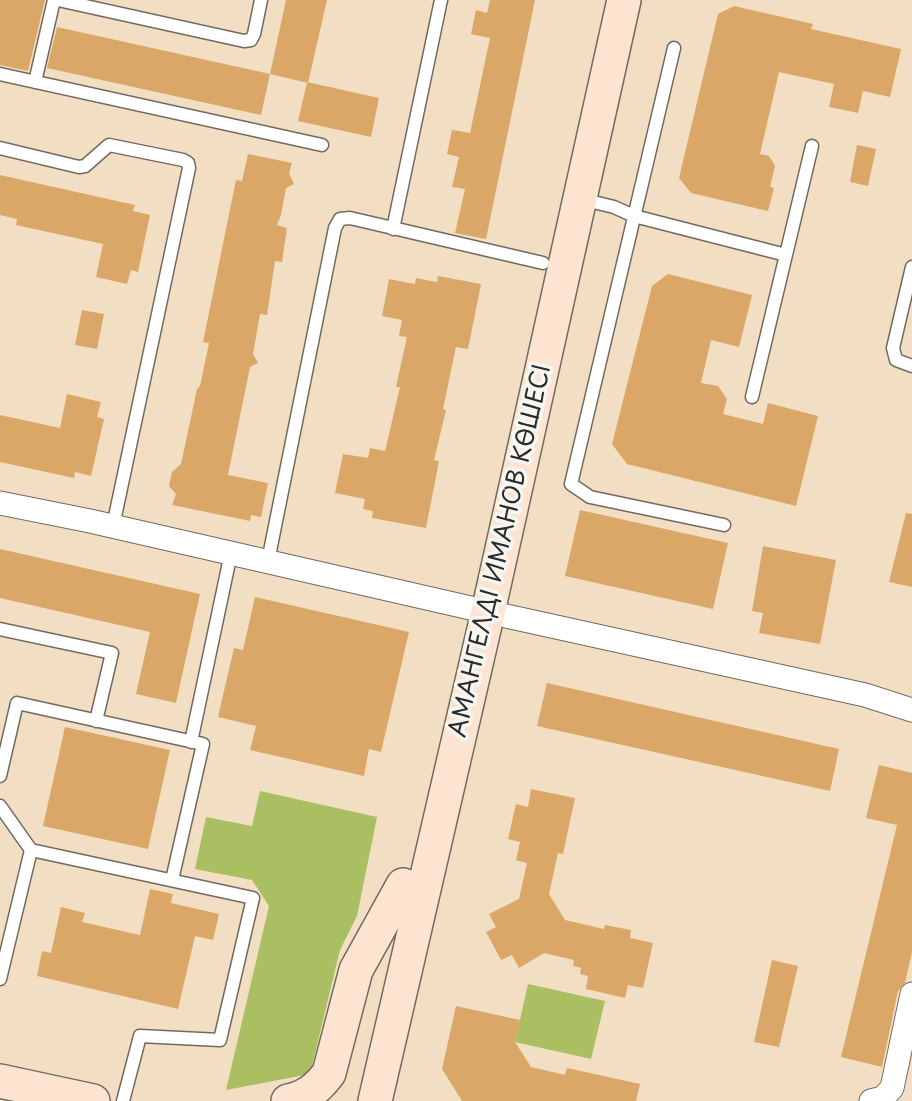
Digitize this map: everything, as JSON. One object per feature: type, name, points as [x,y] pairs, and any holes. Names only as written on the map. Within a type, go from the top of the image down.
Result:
[{"type":"main road","name":"АМАНГЕЛДІ ИМАНОВ КӨШЕСІ","points":[[374,1101],[477,610],[543,262],[602,0]]},
{"type":"main road","name":"АМАНГЕЛДІ ИМАНОВ КӨШЕСІ","points":[[352,1101],[403,885],[477,610],[580,199],[624,0]]},
{"type":"main road","points":[[288,1101],[300,1098],[319,1087],[330,1073],[356,970],[403,885]]},
{"type":"main road","points":[[0,1081],[93,1101]]},
{"type":"street","points":[[0,503],[865,695],[912,710]]},
{"type":"street","points":[[871,1101],[883,1098],[892,1087],[912,994]]},
{"type":"lane","points":[[35,82],[56,0],[244,41],[251,40],[254,34],[261,0]]},
{"type":"lane","points":[[393,229],[440,0]]},
{"type":"lane","points":[[674,48],[571,484],[590,497],[724,525]]},
{"type":"lane","points":[[0,74],[322,145]]},
{"type":"lane","points":[[0,148],[79,167],[85,166],[109,145],[188,163],[113,526]]},
{"type":"lane","points":[[752,397],[812,146]]},
{"type":"lane","points":[[580,199],[614,207],[634,216],[786,255]]},
{"type":"lane","points":[[268,561],[335,228],[341,219],[350,218],[543,262]]},
{"type":"lane","points":[[912,267],[893,348],[896,360],[912,366]]},
{"type":"lane","points":[[191,742],[232,553]]},
{"type":"lane","points":[[0,629],[112,653],[96,720]]},
{"type":"lane","points":[[0,775],[17,703],[203,744],[172,880]]},
{"type":"lane","points":[[0,806],[31,850],[253,898],[220,1041],[140,1035],[123,1101]]},
{"type":"lane","points":[[0,979],[31,850]]},
{"type":"green space","points":[[260,791],[377,817],[357,916],[340,950],[310,1074],[226,1090],[269,906],[252,880],[195,869],[206,817],[252,826]]},
{"type":"green space","points":[[528,984],[605,1001],[591,1059],[515,1042]]},
{"type":"building","points":[[0,0],[45,0],[28,71],[0,65]]},
{"type":"building","points":[[286,0],[327,0],[308,83],[270,74]]},
{"type":"building","points":[[490,0],[535,0],[486,239],[455,233],[465,189],[452,187],[459,157],[447,154],[452,130],[470,133],[490,38],[471,34],[476,10],[487,13]]},
{"type":"building","points":[[734,6],[813,24],[811,29],[901,49],[890,97],[863,91],[858,113],[829,107],[834,84],[779,72],[760,154],[769,156],[775,166],[770,187],[774,188],[768,211],[691,193],[679,178],[718,14]]},
{"type":"building","points":[[57,27],[270,74],[261,115],[47,68]]},
{"type":"building","points":[[307,82],[379,98],[371,137],[298,121]]},
{"type":"building","points":[[857,145],[876,149],[868,186],[850,182]]},
{"type":"building","points":[[248,154],[292,163],[289,173],[294,184],[286,188],[277,225],[287,228],[282,262],[275,261],[267,315],[260,314],[253,354],[258,363],[250,367],[228,475],[268,483],[261,517],[251,515],[250,521],[172,505],[176,494],[169,486],[172,472],[181,464],[197,389],[200,386],[209,343],[203,342],[236,180],[242,181]]},
{"type":"building","points":[[0,175],[135,205],[133,211],[150,215],[138,272],[131,270],[127,284],[96,277],[103,244],[16,225],[17,219],[0,215]]},
{"type":"building","points":[[668,274],[752,295],[739,347],[711,340],[701,383],[718,386],[727,399],[723,414],[763,424],[768,403],[818,416],[796,506],[627,464],[612,444],[652,286]]},
{"type":"building","points":[[438,276],[481,284],[468,349],[456,347],[443,409],[446,410],[434,460],[439,461],[426,528],[372,518],[373,511],[363,509],[365,499],[335,493],[343,454],[368,458],[370,448],[385,451],[400,387],[396,387],[407,337],[399,336],[402,320],[382,316],[389,279],[415,284],[416,278],[437,282]]},
{"type":"building","points":[[82,310],[104,314],[97,349],[75,345]]},
{"type":"building","points":[[67,394],[101,402],[97,417],[104,419],[91,476],[75,472],[74,478],[0,462],[0,415],[60,428]]},
{"type":"building","points":[[580,510],[728,543],[713,609],[565,576]]},
{"type":"building","points":[[906,513],[912,514],[912,587],[889,582]]},
{"type":"building","points":[[763,546],[836,560],[820,644],[759,633],[763,613],[752,611]]},
{"type":"building","points":[[0,549],[200,594],[176,703],[136,694],[150,632],[0,598]]},
{"type":"building","points":[[255,597],[409,632],[381,752],[369,749],[364,776],[250,750],[256,726],[218,717],[234,648],[243,650]]},
{"type":"building","points":[[547,683],[839,749],[830,791],[537,726]]},
{"type":"building","points":[[65,727],[170,750],[148,849],[43,826]]},
{"type":"building","points":[[879,765],[912,773],[912,952],[905,983],[898,991],[882,1067],[841,1057],[897,825],[866,818]]},
{"type":"building","points":[[531,789],[575,798],[563,854],[558,853],[549,894],[565,920],[604,929],[605,925],[631,930],[630,938],[653,943],[643,988],[628,985],[625,998],[586,989],[588,976],[580,974],[581,968],[573,966],[574,960],[544,953],[519,968],[512,955],[501,960],[486,932],[496,927],[489,914],[519,899],[527,863],[516,860],[520,842],[508,839],[516,804],[528,807]]},
{"type":"building","points":[[150,889],[173,894],[171,903],[219,914],[213,940],[195,936],[178,1009],[37,976],[42,951],[51,953],[61,907],[85,913],[82,922],[140,935]]},
{"type":"building","points":[[772,960],[798,966],[779,1047],[754,1042]]},
{"type":"building","points":[[456,1006],[520,1020],[515,1042],[531,1067],[565,1075],[567,1068],[640,1084],[636,1101],[462,1101],[442,1069]]}]
